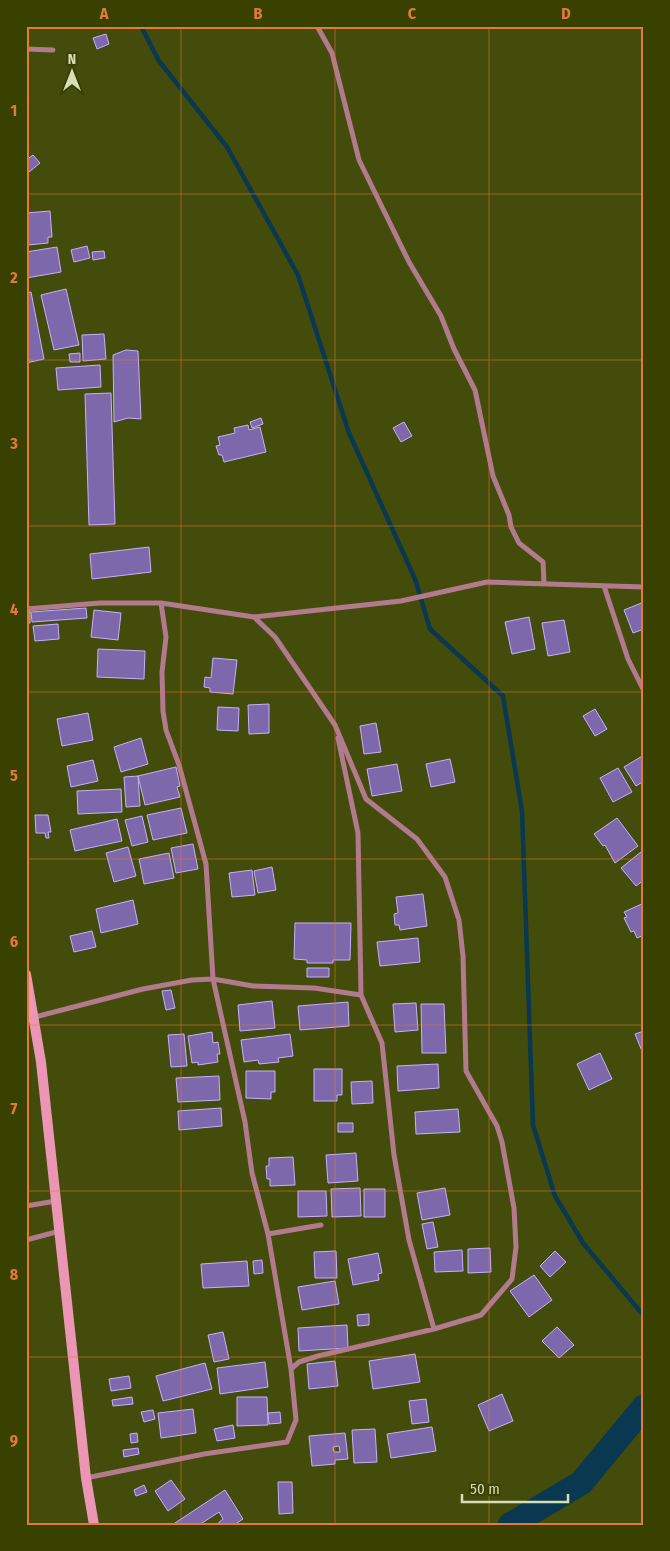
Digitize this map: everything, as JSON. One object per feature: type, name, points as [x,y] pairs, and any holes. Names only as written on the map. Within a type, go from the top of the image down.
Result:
[{"type":"main road","points":[[26,974],[34,1017],[60,1231],[86,1478],[94,1525]]},
{"type":"street","points":[[317,26],[332,53],[359,160],[409,262],[441,316],[454,349],[475,390],[493,476],[519,543],[543,562],[544,584]]},
{"type":"street","points":[[26,49],[53,50]]},
{"type":"street","points":[[26,609],[100,603],[161,603],[254,617],[401,601],[487,582],[644,587]]},
{"type":"street","points":[[604,586],[628,659],[644,691]]},
{"type":"street","points":[[86,1478],[204,1454],[286,1442],[296,1420],[290,1369],[268,1234],[252,1173],[245,1122],[213,979],[206,864],[163,712],[162,672],[166,637],[161,603]]},
{"type":"street","points":[[254,617],[275,637],[335,725],[366,798],[417,839],[445,877],[459,920],[463,956],[466,1071],[496,1126],[502,1142],[514,1208],[516,1247],[512,1279],[481,1315],[434,1329],[318,1356],[300,1362],[290,1369]]},
{"type":"street","points":[[335,725],[358,834],[362,995],[382,1043],[397,1174],[409,1240],[434,1329]]},
{"type":"street","points":[[34,1017],[143,989],[192,980],[213,979],[253,986],[314,988],[362,995]]},
{"type":"street","points":[[26,1206],[56,1201]]},
{"type":"street","points":[[268,1234],[321,1225]]},
{"type":"street","points":[[26,1240],[60,1231]]},
{"type":"building","points":[[106,34],[109,44],[97,49],[93,38]]},
{"type":"building","points":[[33,155],[40,163],[29,172],[26,169],[26,160]]},
{"type":"building","points":[[50,211],[52,237],[48,237],[48,243],[28,245],[26,213]]},
{"type":"building","points":[[87,246],[90,258],[74,262],[71,250]]},
{"type":"building","points":[[57,247],[61,272],[26,278],[26,252]]},
{"type":"building","points":[[104,251],[105,258],[93,260],[92,252]]},
{"type":"building","points":[[66,289],[79,345],[54,350],[41,295]]},
{"type":"building","points":[[31,292],[44,359],[26,363],[26,293]]},
{"type":"building","points":[[104,334],[106,359],[83,361],[82,335]]},
{"type":"building","points":[[126,350],[138,351],[141,419],[128,418],[114,422],[113,355]]},
{"type":"building","points":[[80,353],[80,362],[70,362],[69,354]]},
{"type":"building","points":[[100,365],[101,387],[58,390],[56,368]]},
{"type":"building","points":[[111,393],[115,524],[89,525],[85,394]]},
{"type":"building","points":[[261,418],[263,424],[252,428],[250,422]]},
{"type":"building","points":[[404,422],[412,436],[401,442],[393,428]]},
{"type":"building","points":[[248,425],[249,430],[260,427],[266,452],[224,462],[216,446],[220,445],[218,437],[235,433],[234,428]]},
{"type":"building","points":[[149,547],[151,572],[92,579],[90,554]]},
{"type":"building","points":[[644,602],[644,629],[633,633],[624,610]]},
{"type":"building","points":[[86,608],[87,618],[32,622],[31,612]]},
{"type":"building","points":[[94,610],[121,613],[118,640],[91,637]]},
{"type":"building","points":[[26,611],[30,611],[30,623],[26,623]]},
{"type":"building","points":[[529,617],[535,649],[512,654],[505,622]]},
{"type":"building","points":[[564,620],[570,652],[548,656],[542,623]]},
{"type":"building","points":[[58,624],[59,639],[35,641],[33,626]]},
{"type":"building","points":[[98,649],[145,651],[144,679],[97,677]]},
{"type":"building","points":[[213,658],[237,660],[233,694],[210,692],[210,688],[204,687],[205,677],[211,678]]},
{"type":"building","points":[[269,704],[269,733],[249,734],[248,705]]},
{"type":"building","points":[[218,707],[239,708],[238,731],[217,730]]},
{"type":"building","points":[[595,709],[607,729],[595,736],[583,716]]},
{"type":"building","points":[[88,713],[93,740],[62,746],[57,719]]},
{"type":"building","points":[[376,723],[381,752],[364,754],[360,726]]},
{"type":"building","points":[[141,738],[148,764],[121,772],[114,747]]},
{"type":"building","points":[[644,755],[644,781],[636,786],[624,767]]},
{"type":"building","points":[[450,759],[455,782],[431,787],[426,764]]},
{"type":"building","points":[[93,760],[98,781],[71,787],[67,766]]},
{"type":"building","points":[[397,764],[402,791],[372,796],[367,769]]},
{"type":"building","points":[[176,767],[180,786],[177,787],[180,797],[145,805],[138,776]]},
{"type":"building","points":[[618,768],[632,792],[613,802],[600,778]]},
{"type":"building","points":[[138,776],[140,806],[126,807],[124,777]]},
{"type":"building","points":[[121,789],[122,812],[78,814],[77,791]]},
{"type":"building","points":[[181,808],[187,833],[153,840],[147,815]]},
{"type":"building","points":[[35,815],[48,815],[51,832],[48,832],[49,838],[46,838],[45,833],[36,833]]},
{"type":"building","points":[[142,816],[148,842],[132,846],[125,820]]},
{"type":"building","points":[[617,818],[638,846],[615,863],[605,845],[603,846],[594,834]]},
{"type":"building","points":[[117,819],[122,841],[75,851],[70,830]]},
{"type":"building","points":[[193,844],[198,869],[176,873],[171,848]]},
{"type":"building","points":[[128,847],[136,876],[114,882],[106,853]]},
{"type":"building","points":[[641,852],[644,856],[644,880],[636,886],[621,868]]},
{"type":"building","points":[[169,853],[174,878],[144,884],[139,859]]},
{"type":"building","points":[[272,867],[276,890],[258,893],[254,871]]},
{"type":"building","points":[[252,870],[255,895],[232,897],[229,873]]},
{"type":"building","points":[[423,894],[427,926],[400,930],[399,925],[395,925],[394,914],[398,913],[396,897]]},
{"type":"building","points":[[133,900],[138,924],[101,933],[96,909]]},
{"type":"building","points":[[644,903],[644,935],[637,938],[634,931],[631,932],[624,918],[627,917],[624,912]]},
{"type":"building","points":[[295,923],[351,923],[350,960],[333,960],[333,963],[307,963],[307,960],[294,959]]},
{"type":"building","points":[[92,931],[96,947],[74,952],[70,936]]},
{"type":"building","points":[[418,938],[420,962],[380,966],[377,942]]},
{"type":"building","points":[[307,968],[329,968],[329,977],[307,977]]},
{"type":"building","points":[[171,990],[175,1008],[166,1010],[162,991]]},
{"type":"building","points":[[272,1001],[275,1028],[240,1031],[238,1005]]},
{"type":"building","points":[[348,1002],[349,1026],[300,1030],[298,1006]]},
{"type":"building","points":[[416,1003],[418,1030],[395,1032],[393,1004]]},
{"type":"building","points":[[421,1004],[444,1004],[446,1053],[422,1053]]},
{"type":"building","points":[[644,1031],[644,1056],[635,1034]]},
{"type":"building","points":[[212,1032],[213,1043],[218,1042],[220,1054],[217,1054],[218,1062],[198,1065],[198,1062],[192,1063],[188,1036]]},
{"type":"building","points":[[184,1034],[187,1066],[171,1067],[168,1035]]},
{"type":"building","points":[[290,1034],[293,1056],[278,1058],[279,1062],[259,1064],[258,1060],[244,1062],[241,1040]]},
{"type":"building","points":[[600,1053],[612,1079],[589,1090],[577,1064]]},
{"type":"building","points":[[438,1064],[439,1088],[398,1091],[397,1066]]},
{"type":"building","points":[[314,1069],[342,1069],[342,1095],[337,1095],[337,1101],[314,1101]]},
{"type":"building","points":[[246,1071],[275,1071],[275,1092],[271,1092],[271,1099],[246,1098]]},
{"type":"building","points":[[219,1076],[220,1100],[178,1102],[176,1078]]},
{"type":"building","points":[[372,1081],[373,1103],[352,1104],[351,1082]]},
{"type":"building","points":[[221,1108],[222,1126],[179,1130],[178,1111]]},
{"type":"building","points":[[458,1109],[460,1132],[416,1134],[415,1112]]},
{"type":"building","points":[[338,1123],[353,1123],[353,1132],[338,1132]]},
{"type":"building","points":[[356,1153],[358,1181],[328,1183],[326,1155]]},
{"type":"building","points":[[293,1157],[295,1185],[270,1186],[270,1179],[267,1179],[266,1166],[269,1166],[269,1158]]},
{"type":"building","points":[[360,1188],[361,1216],[332,1217],[331,1189]]},
{"type":"building","points":[[445,1188],[450,1215],[422,1220],[417,1193]]},
{"type":"building","points":[[364,1189],[385,1189],[385,1217],[364,1217]]},
{"type":"building","points":[[298,1191],[326,1191],[327,1216],[298,1217]]},
{"type":"building","points":[[433,1222],[438,1247],[427,1249],[422,1224]]},
{"type":"building","points":[[490,1248],[491,1272],[468,1273],[468,1249]]},
{"type":"building","points":[[462,1250],[463,1271],[435,1272],[434,1252]]},
{"type":"building","points":[[336,1251],[337,1278],[315,1278],[314,1252]]},
{"type":"building","points":[[555,1251],[566,1262],[550,1277],[540,1266]]},
{"type":"building","points":[[378,1253],[382,1273],[378,1274],[379,1280],[353,1285],[348,1259]]},
{"type":"building","points":[[262,1260],[263,1273],[254,1274],[253,1261]]},
{"type":"building","points":[[247,1261],[249,1286],[203,1288],[201,1264]]},
{"type":"building","points":[[534,1275],[552,1300],[529,1317],[510,1291]]},
{"type":"building","points":[[335,1281],[339,1304],[302,1310],[298,1287]]},
{"type":"building","points":[[369,1314],[369,1325],[358,1326],[357,1315]]},
{"type":"building","points":[[347,1325],[348,1348],[299,1351],[298,1328]]},
{"type":"building","points":[[557,1327],[574,1345],[559,1358],[542,1341]]},
{"type":"building","points":[[223,1332],[229,1359],[214,1362],[208,1335]]},
{"type":"building","points":[[415,1354],[420,1382],[373,1389],[369,1361]]},
{"type":"building","points":[[335,1361],[338,1386],[309,1389],[307,1364]]},
{"type":"building","points":[[265,1362],[268,1387],[220,1394],[217,1368]]},
{"type":"building","points":[[205,1363],[212,1389],[163,1401],[156,1376]]},
{"type":"building","points":[[129,1376],[131,1388],[111,1391],[109,1379]]},
{"type":"building","points":[[502,1394],[513,1421],[489,1431],[478,1405]]},
{"type":"building","points":[[132,1397],[133,1404],[113,1406],[112,1400]]},
{"type":"building","points":[[237,1397],[267,1397],[268,1425],[237,1426]]},
{"type":"building","points":[[426,1399],[429,1422],[412,1424],[409,1401]]},
{"type":"building","points":[[193,1409],[196,1433],[161,1438],[158,1413]]},
{"type":"building","points":[[153,1410],[155,1419],[144,1422],[141,1412]]},
{"type":"building","points":[[280,1412],[281,1423],[269,1424],[268,1413]]},
{"type":"building","points":[[233,1425],[235,1438],[217,1441],[214,1429]]},
{"type":"building","points":[[432,1427],[436,1451],[391,1458],[387,1434]]},
{"type":"building","points":[[375,1429],[377,1462],[354,1463],[352,1430]]},
{"type":"building","points":[[137,1433],[138,1442],[131,1443],[130,1434]]},
{"type":"building","points":[[345,1433],[348,1459],[335,1460],[335,1464],[312,1466],[309,1436]],"holes":[[[339,1446],[340,1452],[334,1452],[333,1447]]]},
{"type":"building","points":[[138,1448],[139,1454],[124,1457],[123,1450]]},
{"type":"building","points":[[171,1480],[185,1499],[168,1511],[155,1491]]},
{"type":"building","points":[[278,1482],[292,1482],[293,1513],[279,1514]]},
{"type":"building","points":[[144,1485],[147,1492],[136,1496],[134,1490]]},
{"type":"building","points":[[225,1490],[243,1519],[234,1525],[216,1525],[223,1519],[219,1512],[199,1525],[172,1525]]},
{"type":"waterway","points":[[141,26],[159,61],[227,147],[298,275],[349,433],[415,579],[430,629],[503,696],[522,811],[533,1125],[555,1196],[583,1243],[644,1316]]},
{"type":"waterway","points":[[510,1525],[581,1483],[644,1407]]}]
